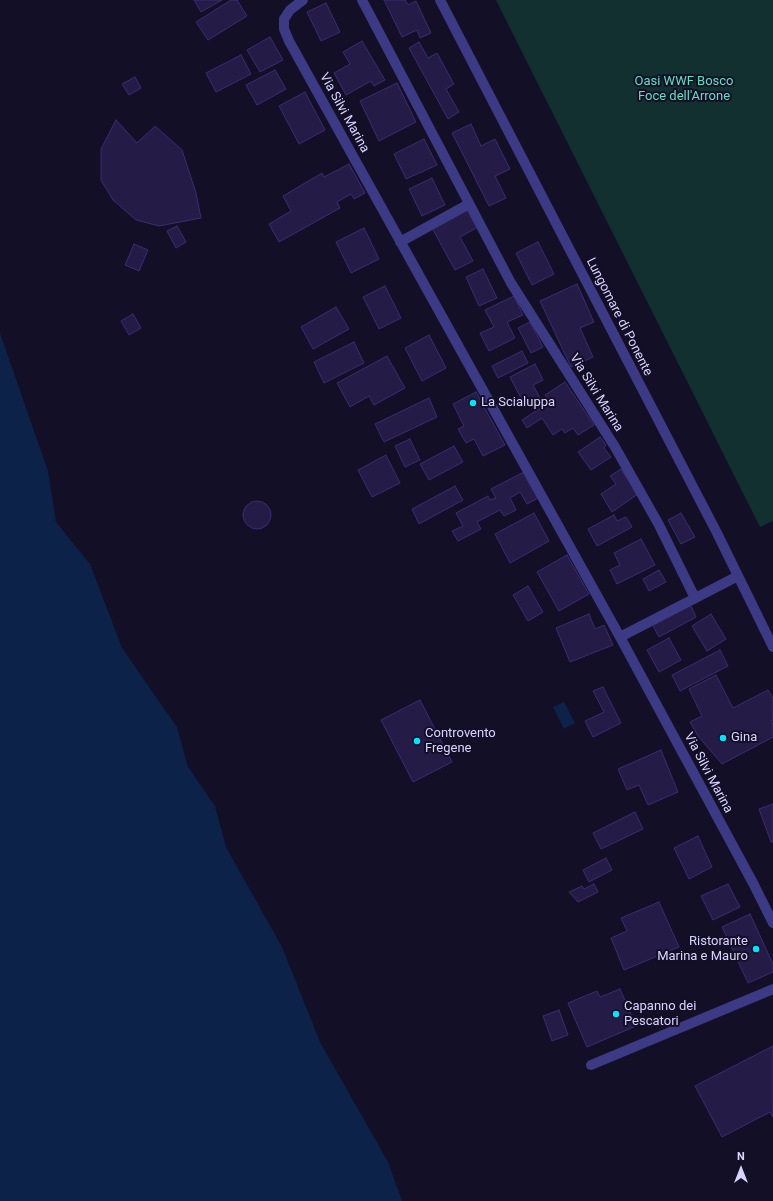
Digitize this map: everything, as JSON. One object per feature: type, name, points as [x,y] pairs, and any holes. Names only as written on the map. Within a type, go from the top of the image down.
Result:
[{"type":"street","name":"Via Silvi Marina","points":[[303,0],[292,8],[285,17],[284,26],[286,34],[620,637],[753,883],[773,923]]},
{"type":"street","name":"Via Silvi Marina","points":[[362,0],[511,283],[615,447],[659,525],[695,598]]},
{"type":"street","name":"Lungomare di Ponente","points":[[440,0],[717,533],[773,647]]},
{"type":"street","points":[[400,242],[470,204]]},
{"type":"street","points":[[620,637],[738,576]]},
{"type":"street","points":[[591,1066],[773,990]]},
{"type":"green space","name":"Oasi WWF Bosco Foce dell'Arrone","points":[[496,0],[773,0],[773,521],[760,527]]},
{"type":"water","points":[[0,333],[48,471],[56,522],[90,564],[122,648],[177,727],[188,767],[215,806],[226,847],[282,947],[320,1042],[388,1162],[402,1201],[0,1201]]},
{"type":"water","points":[[564,702],[575,723],[564,729],[553,707]]},
{"type":"building","points":[[194,0],[222,0],[201,12]]},
{"type":"building","points":[[231,0],[237,0],[247,16],[208,40],[196,22]]},
{"type":"building","points":[[384,0],[405,0],[408,5],[416,1],[431,33],[420,38],[417,30],[402,37]]},
{"type":"building","points":[[326,3],[340,32],[321,41],[307,12]]},
{"type":"building","points":[[270,37],[283,60],[260,72],[247,50]]},
{"type":"building","points":[[362,41],[385,80],[374,86],[371,81],[346,95],[334,73],[350,64],[343,52]]},
{"type":"building","points":[[419,42],[428,58],[437,53],[454,84],[446,89],[459,112],[448,119],[409,48]]},
{"type":"building","points":[[241,55],[251,74],[216,92],[206,73]]},
{"type":"building","points":[[275,70],[286,89],[257,105],[246,85]]},
{"type":"building","points":[[135,77],[141,88],[129,95],[122,84]]},
{"type":"building","points":[[397,83],[416,122],[379,141],[360,101]]},
{"type":"building","points":[[305,92],[325,130],[299,144],[279,106]]},
{"type":"building","points":[[116,120],[137,143],[155,126],[182,150],[196,193],[201,218],[159,226],[136,220],[113,200],[101,180],[101,149]]},
{"type":"building","points":[[471,124],[481,146],[495,139],[510,169],[495,176],[506,198],[489,206],[452,133]]},
{"type":"building","points":[[424,139],[437,165],[406,179],[394,154]]},
{"type":"building","points":[[349,164],[365,193],[354,199],[351,194],[337,202],[340,208],[279,242],[269,224],[291,211],[283,196],[322,173],[324,177]]},
{"type":"building","points":[[432,178],[445,205],[422,216],[409,189]]},
{"type":"building","points":[[467,208],[478,227],[460,237],[473,261],[455,270],[432,228]]},
{"type":"building","points":[[177,226],[186,242],[176,248],[167,231]]},
{"type":"building","points":[[364,228],[379,259],[351,273],[336,242]]},
{"type":"building","points":[[538,242],[554,274],[532,285],[516,253]]},
{"type":"building","points":[[134,244],[148,250],[139,271],[125,265]]},
{"type":"building","points":[[483,269],[497,298],[479,306],[466,277]]},
{"type":"building","points":[[577,284],[594,322],[580,328],[593,357],[571,367],[540,301]]},
{"type":"building","points":[[385,286],[401,318],[379,329],[363,297]]},
{"type":"building","points":[[514,296],[523,315],[507,322],[515,338],[489,351],[480,333],[494,327],[485,310]]},
{"type":"building","points":[[336,307],[349,329],[313,349],[301,327]]},
{"type":"building","points":[[133,314],[141,328],[129,335],[121,321]]},
{"type":"building","points":[[530,322],[543,347],[531,353],[518,328]]},
{"type":"building","points":[[429,335],[446,368],[422,381],[405,348]]},
{"type":"building","points":[[354,342],[364,363],[324,383],[314,362]]},
{"type":"building","points":[[522,351],[528,363],[498,378],[492,366]]},
{"type":"building","points":[[387,356],[405,388],[374,405],[369,396],[350,407],[337,383]]},
{"type":"building","points":[[535,364],[543,380],[533,385],[540,398],[525,406],[510,377]]},
{"type":"building","points":[[565,382],[594,425],[578,435],[573,428],[565,433],[562,429],[553,435],[542,418],[527,428],[522,420],[550,402],[545,395]]},
{"type":"building","points":[[476,392],[505,445],[483,456],[474,439],[466,443],[458,429],[464,426],[453,404]]},
{"type":"building","points":[[429,398],[437,417],[384,442],[375,424]]},
{"type":"building","points":[[600,437],[606,445],[604,448],[611,457],[591,470],[578,452]]},
{"type":"building","points":[[410,439],[420,460],[405,467],[395,446]]},
{"type":"building","points":[[454,446],[463,462],[429,480],[420,464]]},
{"type":"building","points":[[386,455],[400,483],[372,497],[358,470]]},
{"type":"building","points":[[621,469],[638,494],[612,512],[601,494],[616,484],[610,476]]},
{"type":"building","points":[[524,472],[538,498],[527,504],[520,492],[510,498],[516,510],[504,516],[500,510],[477,522],[481,529],[458,541],[452,531],[463,526],[456,513],[488,496],[490,500],[496,498],[491,489]]},
{"type":"building","points":[[455,486],[463,500],[419,524],[412,509]]},
{"type":"building","points":[[257,501],[267,505],[271,515],[267,525],[257,529],[247,525],[243,515],[247,505]]},
{"type":"building","points":[[534,513],[549,541],[510,563],[495,534]]},
{"type":"building","points":[[681,513],[695,537],[681,544],[668,520]]},
{"type":"building","points":[[614,515],[617,521],[626,517],[632,527],[597,546],[588,529]]},
{"type":"building","points":[[641,539],[655,565],[617,584],[610,570],[620,565],[614,553]]},
{"type":"building","points":[[567,555],[589,594],[559,611],[537,572]]},
{"type":"building","points":[[659,570],[666,582],[649,591],[643,579]]},
{"type":"building","points":[[528,586],[543,612],[528,621],[513,595]]},
{"type":"building","points":[[690,604],[696,617],[659,637],[652,624]]},
{"type":"building","points":[[589,614],[595,629],[604,625],[613,645],[570,662],[556,628]]},
{"type":"building","points":[[711,614],[726,639],[707,651],[692,626]]},
{"type":"building","points":[[669,638],[681,660],[659,672],[647,650]]},
{"type":"building","points":[[720,650],[728,666],[680,691],[672,675]]},
{"type":"building","points":[[716,675],[733,708],[768,690],[773,698],[773,720],[771,721],[773,724],[773,737],[722,764],[698,736],[690,722],[702,716],[689,689]]},
{"type":"building","points":[[603,687],[621,723],[593,737],[585,721],[604,712],[593,691]]},
{"type":"building","points":[[420,700],[452,762],[413,782],[381,720]]},
{"type":"building","points":[[661,750],[678,792],[648,805],[639,785],[627,790],[618,769]]},
{"type":"building","points":[[773,804],[773,842],[771,842],[759,809]]},
{"type":"building","points":[[635,812],[643,829],[601,849],[593,833]]},
{"type":"building","points":[[698,836],[712,867],[689,879],[674,848]]},
{"type":"building","points":[[606,858],[612,870],[589,882],[583,870]]},
{"type":"building","points":[[594,884],[598,892],[578,902],[569,892],[582,886],[584,889]]},
{"type":"building","points":[[728,884],[740,907],[713,920],[701,896]]},
{"type":"building","points":[[659,902],[679,947],[624,970],[611,938],[627,931],[621,918]]},
{"type":"building","points":[[750,914],[773,964],[773,972],[748,983],[722,927]]},
{"type":"building","points":[[620,989],[636,1026],[587,1047],[568,1003],[597,991],[600,997]]},
{"type":"building","points":[[559,1010],[568,1035],[552,1041],[543,1016]]},
{"type":"building","points":[[773,1046],[773,1117],[770,1112],[722,1137],[695,1086]]},
{"type":"place","name":"La Scialuppa","points":[[473,403]]},
{"type":"place","name":"Gina","points":[[723,738]]},
{"type":"place","name":"Controvento Fregene","points":[[417,741]]},
{"type":"place","name":"Ristorante Marina e Mauro","points":[[756,949]]},
{"type":"place","name":"Capanno dei Pescatori","points":[[616,1014]]}]
